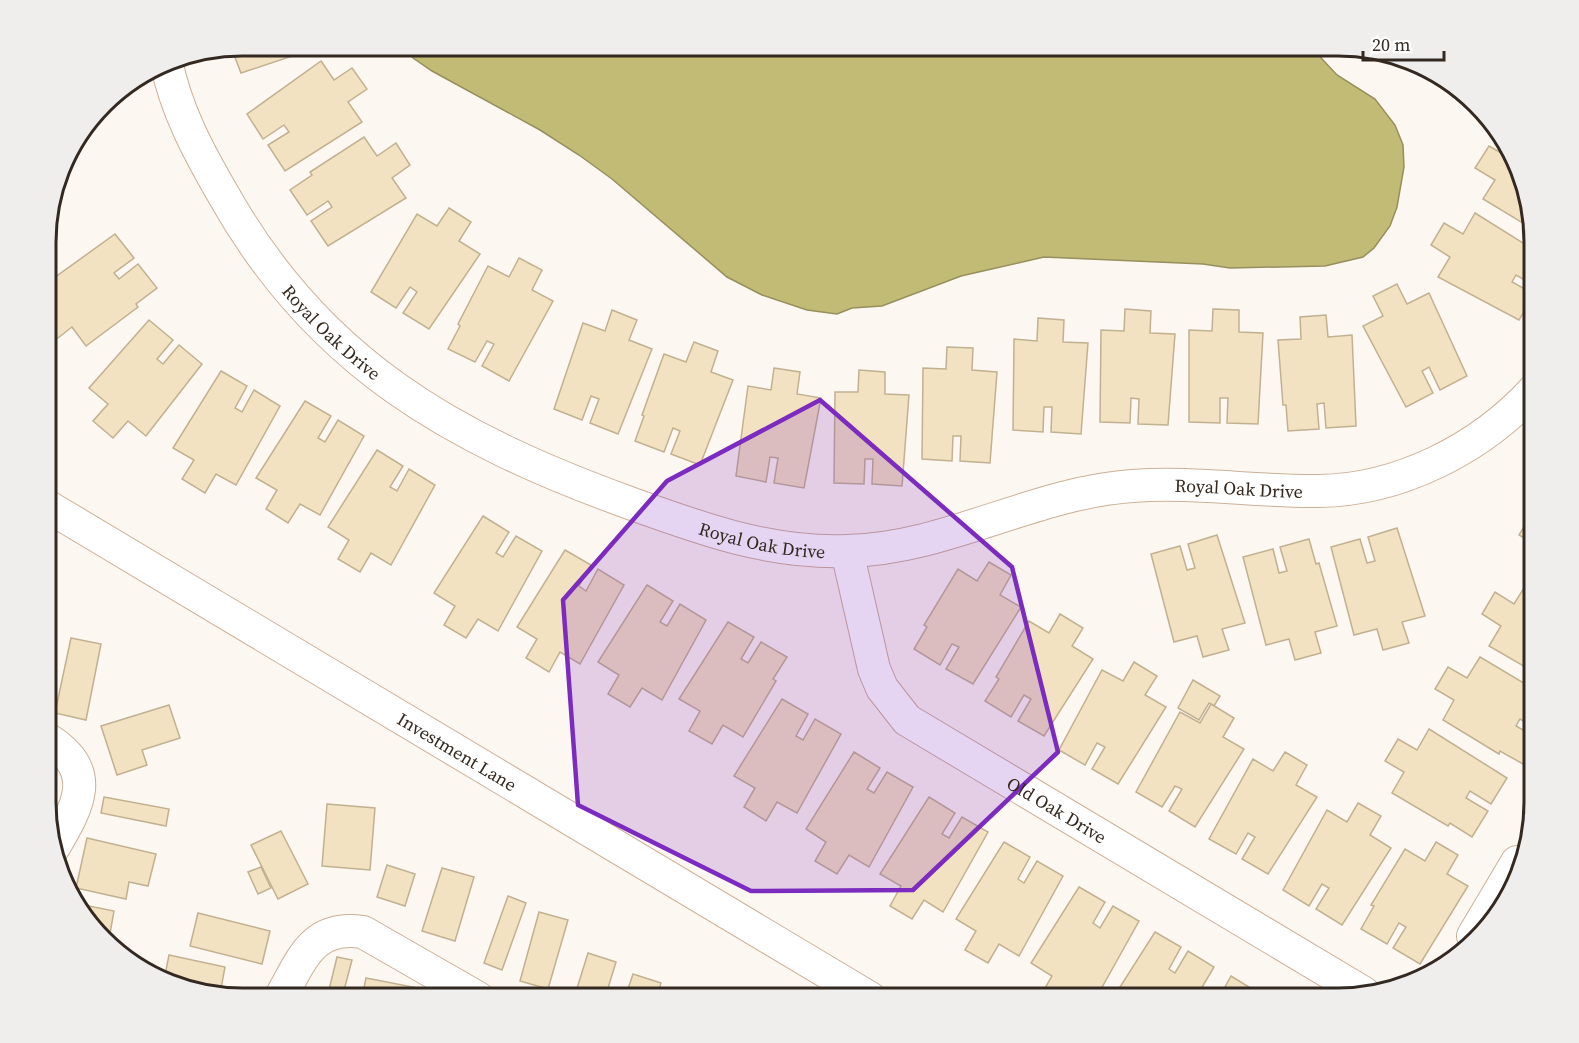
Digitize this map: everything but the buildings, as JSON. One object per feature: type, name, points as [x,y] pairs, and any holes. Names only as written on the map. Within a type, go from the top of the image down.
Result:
[{"type":"street","name":"Royal Oak Drive","points":[[168,71],[188,131],[244,232],[270,269],[310,318],[376,375],[411,399],[504,452],[547,473],[702,529],[749,543],[798,550],[848,552],[921,541],[1041,502],[1092,490],[1171,485],[1324,491],[1368,485],[1411,473],[1451,455],[1489,431],[1523,400]]},
{"type":"street","name":"Investment Lane","points":[[56,511],[852,987]]},
{"type":"street","name":"Old Oak Drive","points":[[848,552],[874,669],[882,688],[907,720],[1353,986]]},
{"type":"street","points":[[56,744],[62,748],[76,768],[81,788],[77,808],[59,838]]},
{"type":"street","points":[[1488,910],[1504,883]]},
{"type":"street","points":[[286,988],[307,952],[320,938],[342,929],[363,932],[460,988]]},
{"type":"highlighted area","points":[[820,400],[1012,567],[1058,752],[913,890],[751,891],[578,805],[563,600],[667,481]]},
{"type":"shaded area","points":[[410,55],[1318,55],[1337,75],[1375,99],[1395,125],[1403,145],[1404,167],[1397,207],[1390,226],[1374,248],[1363,257],[1325,266],[1230,268],[1203,264],[1044,257],[961,276],[882,306],[852,308],[837,314],[807,310],[762,295],[727,277],[612,179],[579,155],[540,130],[432,71]]}]
